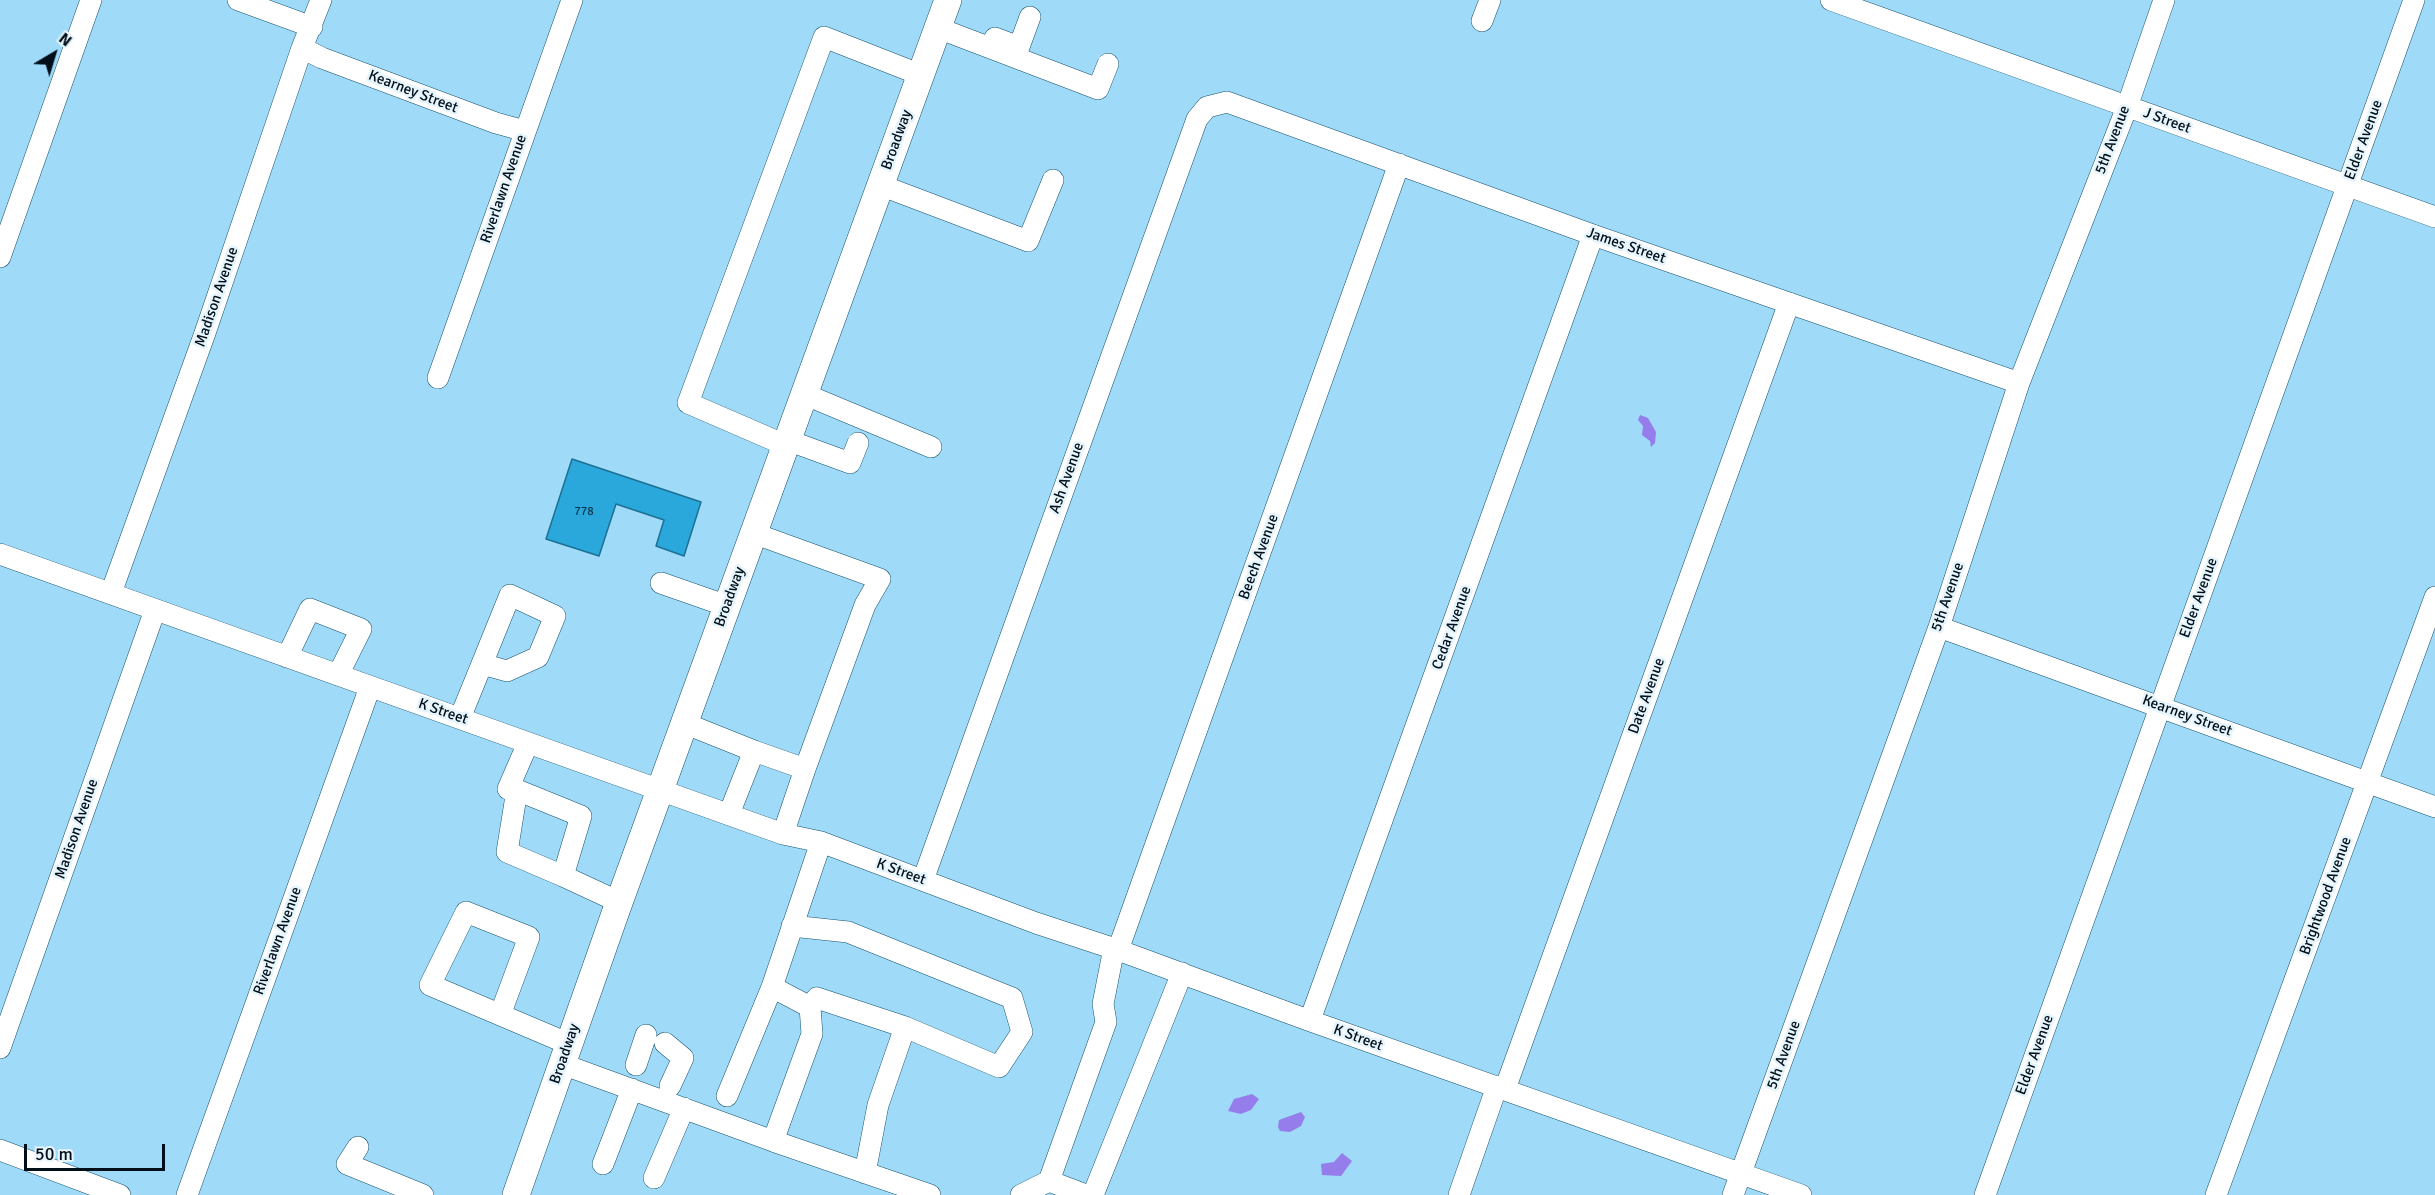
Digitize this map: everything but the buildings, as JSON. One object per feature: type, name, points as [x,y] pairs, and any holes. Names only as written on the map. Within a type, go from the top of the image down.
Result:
[{"type":"main road","name":"Broadway","points":[[516,1195],[619,902],[942,16]]},
{"type":"street","points":[[0,257],[91,0]]},
{"type":"street","points":[[238,0],[312,27]]},
{"type":"street","name":"Madison Avenue","points":[[111,593],[205,333],[302,48],[321,0]]},
{"type":"street","name":"Riverlawn Avenue","points":[[438,378],[572,0]]},
{"type":"street","points":[[1482,21],[1490,0]]},
{"type":"street","name":"J Street","points":[[1831,0],[2435,217]]},
{"type":"street","name":"5th Avenue","points":[[1733,1195],[1939,627],[2019,383],[2127,107],[2164,0]]},
{"type":"street","name":"Elder Avenue","points":[[1985,1195],[2414,0]]},
{"type":"street","points":[[942,16],[1019,47],[1030,17]]},
{"type":"street","points":[[942,16],[1098,89],[1108,64]]},
{"type":"street","points":[[858,443],[850,463],[786,442],[688,403],[824,37],[921,75]]},
{"type":"street","name":"Kearney Street","points":[[302,48],[322,58],[496,123],[525,131]]},
{"type":"street","name":"Ash Avenue","points":[[923,880],[1197,118],[1207,106],[1214,103],[1227,102],[1234,105]]},
{"type":"street","name":"James Street","points":[[1234,105],[1593,235],[2019,383]]},
{"type":"street","name":"Beech Avenue","points":[[1049,1181],[1106,1022],[1103,1004],[1116,949],[1399,164]]},
{"type":"street","points":[[880,185],[1028,241],[1053,180]]},
{"type":"street","name":"Cedar Avenue","points":[[1310,1020],[1593,235]]},
{"type":"street","name":"Date Avenue","points":[[1459,1195],[1501,1088],[1789,303]]},
{"type":"street","points":[[804,394],[931,447]]},
{"type":"street","points":[[753,533],[880,579],[865,605],[783,834]]},
{"type":"street","name":"K Street","points":[[0,554],[783,834],[821,842],[1036,923],[1116,949],[1801,1195]]},
{"type":"street","points":[[661,583],[727,606]]},
{"type":"street","name":"Brightwood Avenue","points":[[2216,1195],[2435,597]]},
{"type":"street","points":[[286,657],[310,609],[361,629],[338,675]]},
{"type":"street","name":"Madison Avenue","points":[[0,1048],[155,610]]},
{"type":"street","name":"Kearney Street","points":[[1939,627],[2435,807]]},
{"type":"street","points":[[460,718],[482,664]]},
{"type":"street","name":"Riverlawn Avenue","points":[[187,1195],[370,687]]},
{"type":"street","points":[[684,723],[805,769]]},
{"type":"street","points":[[528,742],[508,789],[517,790],[581,816],[563,876]]},
{"type":"street","points":[[729,814],[754,751]]},
{"type":"street","points":[[517,790],[507,852],[619,902]]},
{"type":"street","points":[[727,1096],[772,987],[821,842]]},
{"type":"street","points":[[500,1015],[529,937],[466,912],[430,985],[500,1015],[632,1089],[930,1195]]},
{"type":"street","points":[[773,1141],[812,1034],[810,1007],[817,998],[905,1027],[999,1067],[1022,1032],[1012,998],[848,932],[792,926]]},
{"type":"street","points":[[1093,1195],[1182,973]]},
{"type":"street","points":[[772,987],[810,1007]]},
{"type":"street","points":[[865,1173],[878,1105],[905,1027]]},
{"type":"street","points":[[636,1065],[655,1039],[683,1058],[670,1086]]},
{"type":"street","points":[[603,1164],[632,1089]]},
{"type":"street","points":[[654,1178],[684,1108]]},
{"type":"street","points":[[358,1146],[346,1164],[423,1195]]},
{"type":"street","points":[[0,1150],[120,1195]]},
{"type":"street","points":[[1021,1195],[1049,1181],[1086,1195]]},
{"type":"shaded area","points":[[1640,415],[1648,418],[1656,432],[1655,443],[1651,447],[1650,441],[1642,435],[1643,426],[1638,420]]},
{"type":"shaded area","points":[[1252,1094],[1259,1099],[1251,1110],[1241,1114],[1228,1111],[1234,1099]]},
{"type":"shaded area","points":[[1301,1112],[1305,1117],[1301,1126],[1290,1132],[1280,1131],[1279,1120]]},
{"type":"shaded area","points":[[1342,1153],[1352,1161],[1341,1176],[1322,1175],[1321,1164],[1334,1162]]}]
